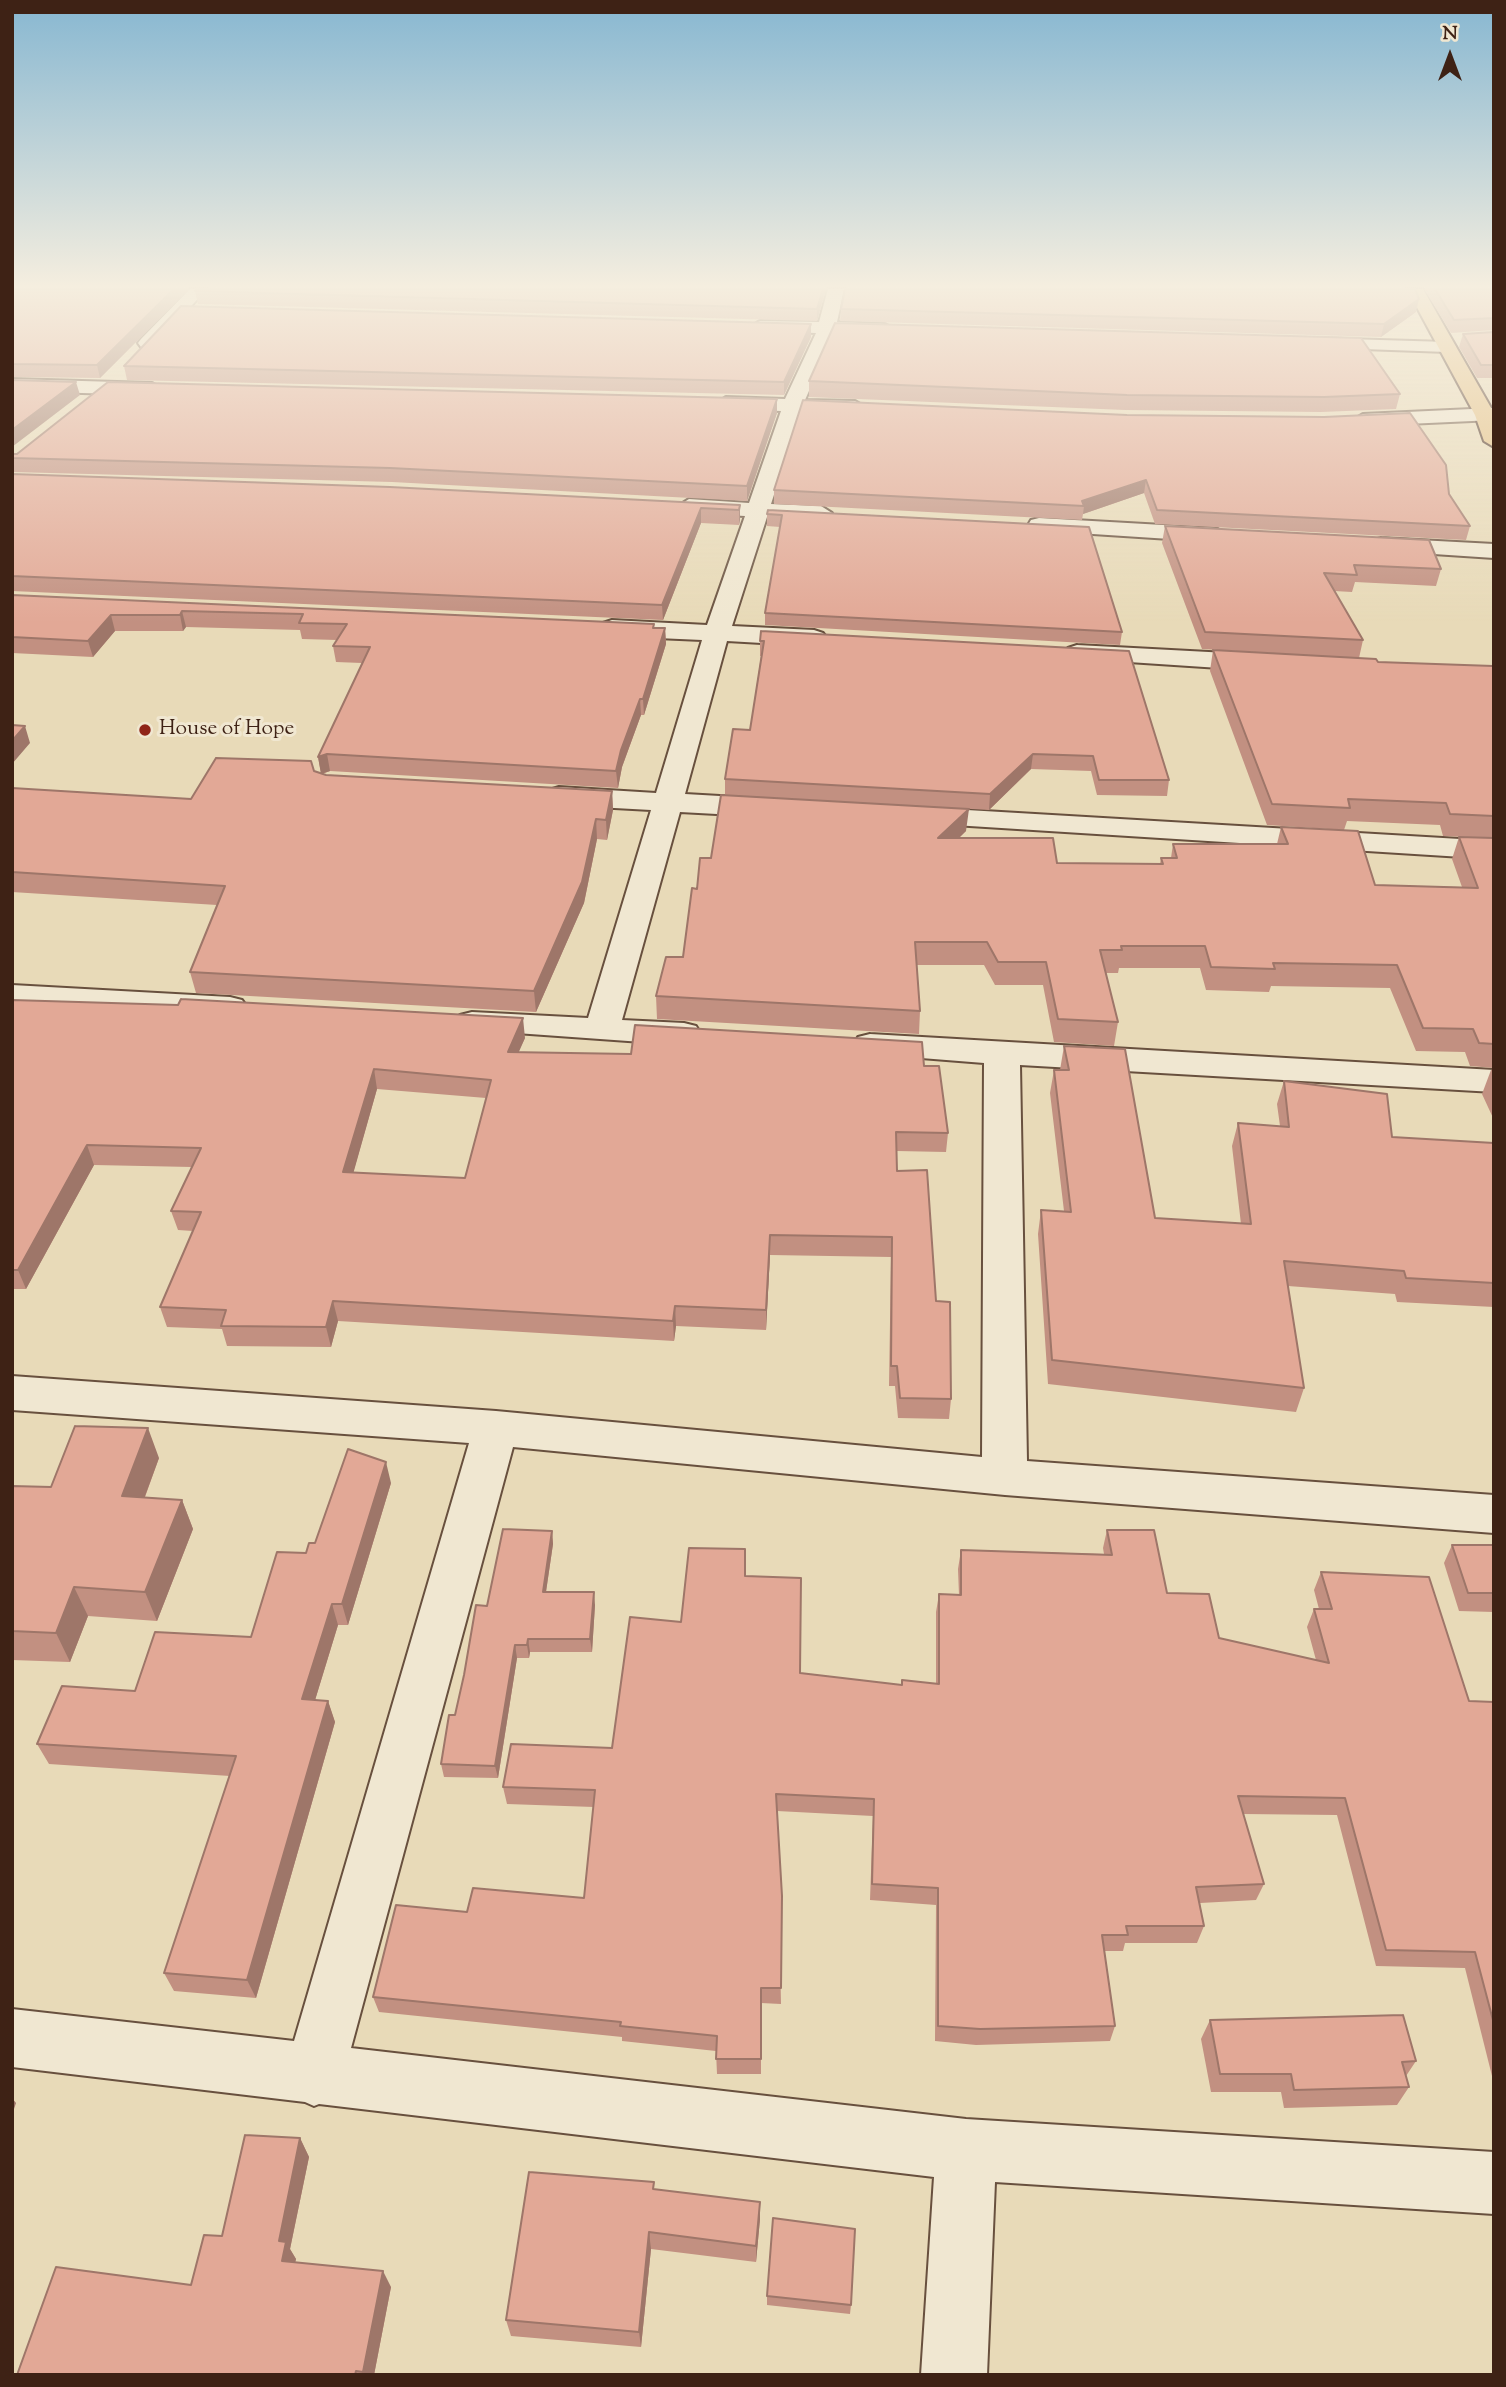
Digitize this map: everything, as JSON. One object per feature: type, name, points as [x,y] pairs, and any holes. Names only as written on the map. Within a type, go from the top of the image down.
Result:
[{"type":"main road","points":[[1489,415],[1494,442]]},
{"type":"street","points":[[84,404],[89,400]]},
{"type":"street","points":[[603,1030],[717,633],[795,400]]},
{"type":"street","points":[[711,402],[876,408]]},
{"type":"street","points":[[1348,420],[1489,415]]},
{"type":"street","points":[[663,505],[842,514]]},
{"type":"street","points":[[1022,524],[1244,537]]},
{"type":"street","points":[[1355,543],[1494,551]]},
{"type":"street","points":[[593,628],[842,640]]},
{"type":"street","points":[[1050,652],[1286,664]]},
{"type":"street","points":[[534,794],[795,809]]},
{"type":"street","points":[[893,815],[1494,850]]},
{"type":"street","points":[[12,995],[259,1009]]},
{"type":"street","points":[[438,1020],[713,1036]]},
{"type":"street","points":[[837,1043],[1494,1081]]},
{"type":"street","points":[[1002,1052],[1005,1477]]},
{"type":"street","points":[[12,1393],[496,1428],[1005,1477],[1494,1514]]},
{"type":"street","points":[[314,2076],[496,1428]]},
{"type":"street","points":[[12,2038],[314,2076],[966,2150],[1494,2183]]},
{"type":"street","points":[[954,2375],[966,2150]]},
{"type":"building","points":[[12,400],[51,400],[12,430]]},
{"type":"building","points":[[85,400],[777,400],[747,486],[390,468],[12,458],[12,454],[17,454]]},
{"type":"building","points":[[803,400],[1127,415],[1324,417],[1410,413],[1446,465],[1449,494],[1470,526],[1157,510],[1146,480],[1082,501],[1084,506],[774,490]]},
{"type":"building","points":[[12,474],[390,487],[740,505],[739,510],[701,508],[662,605],[12,576]]},
{"type":"building","points":[[768,510],[1089,527],[1122,632],[765,613],[782,515],[767,514]]},
{"type":"building","points":[[1165,526],[1429,540],[1441,569],[1354,565],[1357,575],[1324,573],[1363,640],[1205,632]]},
{"type":"building","points":[[12,595],[654,624],[653,628],[665,628],[643,699],[640,699],[616,771],[327,754],[318,757],[370,647],[333,646],[347,624],[299,623],[303,614],[182,611],[180,615],[111,615],[88,641],[12,637]]},
{"type":"building","points":[[761,631],[1129,651],[1169,780],[1099,780],[1093,756],[1033,754],[990,794],[725,779],[733,729],[750,730],[764,641],[760,641]]},
{"type":"building","points":[[1213,650],[1376,659],[1378,662],[1493,666],[1494,816],[1450,814],[1446,803],[1348,799],[1350,808],[1272,804]]},
{"type":"building","points":[[12,725],[25,726],[12,741]]},
{"type":"building","points":[[216,758],[311,761],[314,771],[326,775],[612,791],[606,820],[596,819],[582,882],[534,991],[190,972],[225,886],[12,872],[12,788],[191,799]]},
{"type":"building","points":[[721,795],[969,809],[938,838],[1053,838],[1057,863],[1163,864],[1161,858],[1177,858],[1173,844],[1288,844],[1281,827],[1358,831],[1375,885],[1478,888],[1459,837],[1494,838],[1494,1044],[1479,1043],[1473,1029],[1423,1028],[1397,965],[1273,963],[1275,969],[1211,967],[1205,946],[1121,946],[1122,950],[1100,950],[1118,1022],[1058,1019],[1046,962],[998,962],[987,942],[915,942],[920,1011],[656,996],[666,957],[683,957],[692,888],[697,889],[700,858],[711,858]]},
{"type":"building","points":[[181,999],[523,1018],[508,1052],[631,1054],[635,1025],[922,1042],[924,1066],[939,1066],[948,1133],[896,1132],[897,1171],[927,1170],[936,1301],[950,1302],[951,1399],[900,1398],[897,1366],[891,1366],[892,1237],[770,1235],[766,1310],[675,1306],[673,1321],[333,1301],[326,1327],[221,1326],[226,1310],[160,1307],[201,1212],[171,1211],[201,1148],[87,1145],[18,1270],[12,1270],[12,1000],[178,1005]],"holes":[[[374,1069],[491,1080],[465,1178],[343,1172]]]},
{"type":"building","points":[[1064,1046],[1125,1049],[1155,1218],[1251,1224],[1238,1123],[1289,1127],[1284,1081],[1387,1094],[1392,1137],[1494,1143],[1494,1283],[1406,1278],[1404,1271],[1284,1261],[1304,1388],[1052,1360],[1041,1210],[1071,1212],[1054,1070],[1069,1070]]},
{"type":"building","points":[[75,1426],[148,1428],[122,1496],[182,1500],[145,1592],[74,1587],[56,1633],[12,1631],[12,1486],[51,1487]]},
{"type":"building","points":[[348,1449],[386,1462],[342,1604],[332,1604],[302,1699],[328,1701],[247,1980],[164,1973],[236,1756],[37,1744],[62,1686],[135,1691],[155,1632],[251,1637],[277,1552],[306,1553],[309,1543],[315,1543]]},
{"type":"building","points":[[503,1529],[552,1531],[543,1592],[594,1592],[590,1639],[528,1639],[527,1645],[515,1645],[495,1766],[441,1764],[449,1715],[455,1715],[464,1675],[476,1605],[487,1606]]},
{"type":"building","points":[[1107,1530],[1154,1530],[1167,1593],[1209,1594],[1219,1638],[1329,1663],[1314,1609],[1332,1609],[1321,1572],[1429,1577],[1469,1701],[1494,1702],[1494,2024],[1475,1952],[1386,1950],[1345,1798],[1238,1796],[1264,1884],[1196,1887],[1204,1926],[1126,1926],[1128,1935],[1102,1935],[1115,2026],[980,2029],[938,2026],[938,1888],[872,1884],[874,1799],[776,1794],[782,1896],[781,1988],[761,1988],[761,2059],[716,2059],[717,2036],[620,2026],[621,2022],[373,1997],[396,1905],[467,1912],[473,1888],[584,1898],[595,1790],[503,1787],[511,1744],[612,1748],[630,1617],[681,1622],[689,1548],[745,1549],[745,1576],[801,1578],[800,1673],[902,1685],[902,1680],[939,1684],[939,1594],[961,1595],[961,1550],[1112,1555]]},
{"type":"building","points":[[1452,1545],[1494,1545],[1494,1593],[1468,1593]]},
{"type":"building","points":[[1403,2015],[1416,2061],[1402,2062],[1409,2087],[1294,2090],[1291,2074],[1220,2074],[1210,2020]]},
{"type":"building","points":[[245,2135],[300,2138],[279,2241],[286,2242],[282,2261],[383,2271],[363,2372],[356,2371],[355,2375],[17,2375],[56,2267],[191,2285],[204,2235],[222,2236]]},
{"type":"building","points":[[529,2172],[654,2182],[653,2189],[760,2202],[756,2246],[649,2232],[639,2332],[506,2320]]},
{"type":"building","points":[[773,2218],[855,2229],[851,2305],[767,2296]]},
{"type":"place","name":"House of Hope","points":[[145,730]]}]
